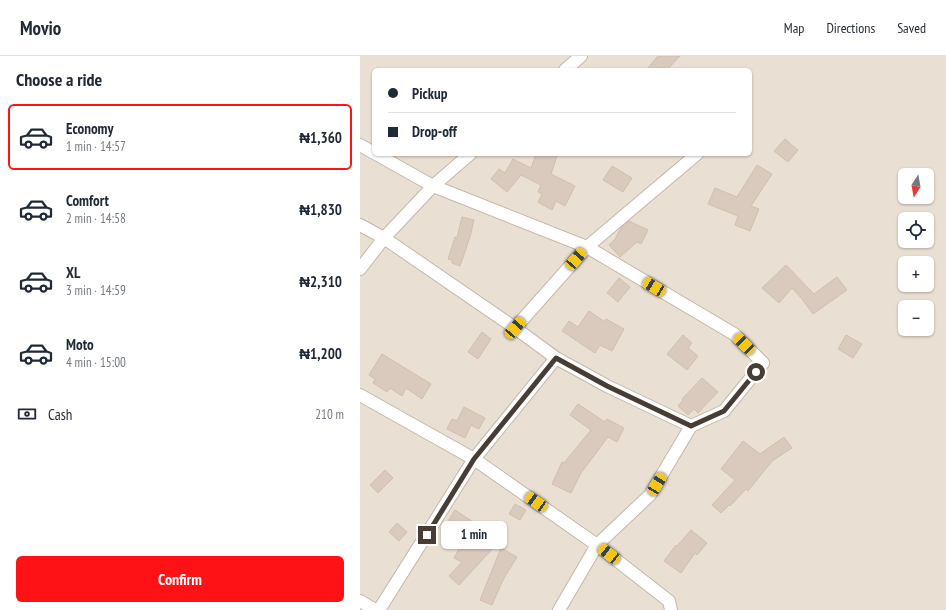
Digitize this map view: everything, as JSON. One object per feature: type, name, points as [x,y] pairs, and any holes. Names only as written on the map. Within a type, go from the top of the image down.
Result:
[{"type":"street","points":[[567,68],[581,56]]},
{"type":"street","points":[[360,145],[372,151]]},
{"type":"street","points":[[380,156],[433,186],[587,247],[734,334],[763,363],[724,411],[691,426],[650,495],[597,545],[558,610]]},
{"type":"street","points":[[360,269],[384,238],[433,186],[468,156]]},
{"type":"street","points":[[515,328],[587,247],[695,156]]},
{"type":"street","points":[[360,225],[384,238],[556,358],[607,386],[691,426]]},
{"type":"street","points":[[379,610],[474,459],[556,358]]},
{"type":"street","points":[[360,395],[474,459],[597,545],[669,602],[671,610]]},
{"type":"street","points":[[360,601],[376,610]]},
{"type":"shaded area","points":[[360,56],[946,56],[946,610],[360,610]]},
{"type":"building","points":[[658,56],[680,56],[669,68],[648,68]]},
{"type":"building","points":[[785,139],[798,150],[788,162],[774,151]]},
{"type":"building","points":[[535,156],[557,156],[551,174],[575,186],[565,206],[556,201],[552,210],[538,202],[542,194],[538,192],[541,185],[521,175],[507,192],[491,179],[499,169],[505,173],[513,159],[531,168]]},
{"type":"building","points":[[757,165],[772,174],[751,206],[759,209],[750,231],[735,225],[738,216],[708,204],[715,188],[737,197]]},
{"type":"building","points":[[612,166],[632,178],[623,192],[603,180]]},
{"type":"building","points":[[462,217],[474,220],[460,266],[452,263],[452,260],[448,259],[455,237],[457,238]]},
{"type":"building","points":[[629,221],[648,230],[641,244],[637,242],[620,257],[609,245],[615,239],[621,228]]},
{"type":"building","points":[[786,265],[814,294],[837,277],[847,290],[813,314],[792,288],[779,303],[762,288]]},
{"type":"building","points":[[619,278],[630,287],[618,302],[607,293]]},
{"type":"building","points":[[589,311],[605,322],[606,319],[624,329],[612,351],[600,345],[595,353],[562,331],[569,321],[578,327]]},
{"type":"building","points":[[482,332],[491,339],[478,359],[468,352]]},
{"type":"building","points":[[683,335],[692,343],[688,348],[698,356],[687,370],[667,354]]},
{"type":"building","points":[[846,335],[862,344],[853,358],[838,349]]},
{"type":"building","points":[[382,354],[431,384],[422,399],[406,388],[402,396],[390,388],[387,392],[373,383],[375,379],[369,375]]},
{"type":"building","points":[[702,378],[718,392],[698,413],[694,409],[688,415],[678,406],[683,400],[682,399]]},
{"type":"building","points":[[578,404],[605,422],[607,419],[624,428],[617,442],[608,437],[581,473],[571,493],[552,484],[562,462],[564,463],[591,430],[570,415]]},
{"type":"building","points":[[464,407],[485,418],[479,429],[471,425],[465,438],[447,429],[452,419],[457,421]]},
{"type":"building","points":[[784,437],[792,448],[772,461],[748,491],[746,489],[721,513],[712,505],[735,480],[721,469],[743,441],[760,454]]},
{"type":"building","points":[[385,470],[393,478],[378,493],[370,485]]},
{"type":"building","points":[[515,504],[526,510],[520,520],[509,514]]},
{"type":"building","points":[[455,510],[481,527],[476,534],[496,545],[459,585],[449,576],[462,562],[454,558],[467,534],[448,521]]},
{"type":"building","points":[[397,523],[407,532],[399,541],[389,532]]},
{"type":"building","points":[[691,530],[707,543],[697,555],[695,553],[681,573],[664,561],[676,545],[677,546]]},
{"type":"building","points":[[501,548],[517,557],[504,578],[492,605],[480,600]]},
{"type":"route","points":[[427,535],[474,459],[556,358],[607,386],[691,426],[724,411],[756,372]]}]
